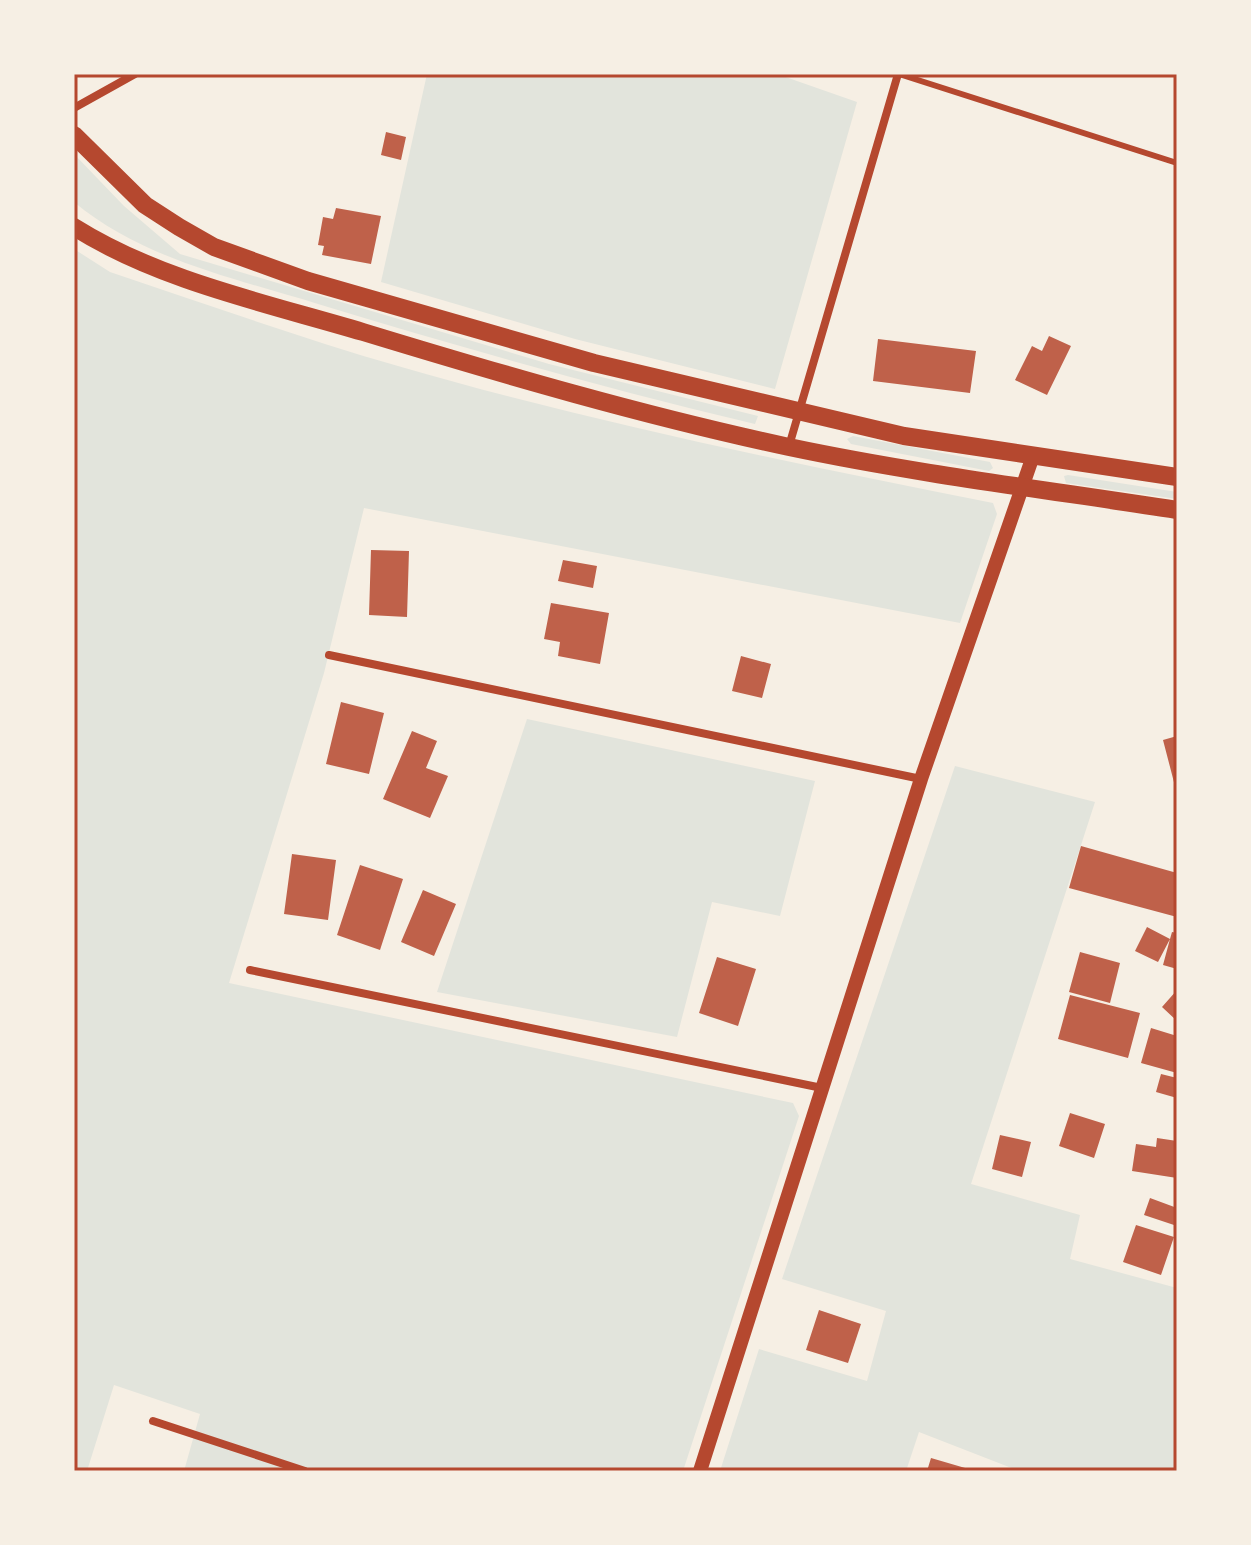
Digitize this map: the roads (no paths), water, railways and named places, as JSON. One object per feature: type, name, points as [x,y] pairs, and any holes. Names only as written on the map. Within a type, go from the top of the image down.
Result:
[{"type":"main road","points":[[74,135],[145,205],[214,247],[308,281],[594,363],[904,436],[1177,477]]},
{"type":"main road","points":[[74,227],[95,240],[167,272],[511,377],[788,446],[900,468],[1177,510]]},
{"type":"street","points":[[74,108],[135,74]]},
{"type":"street","points":[[788,446],[898,74]]},
{"type":"street","points":[[700,1471],[921,779],[1033,456]]},
{"type":"street","points":[[329,655],[921,779]]},
{"type":"street","points":[[250,970],[823,1089]]},
{"type":"street","points":[[153,1421],[305,1471]]},
{"type":"lane","points":[[898,74],[1177,163]]}]
